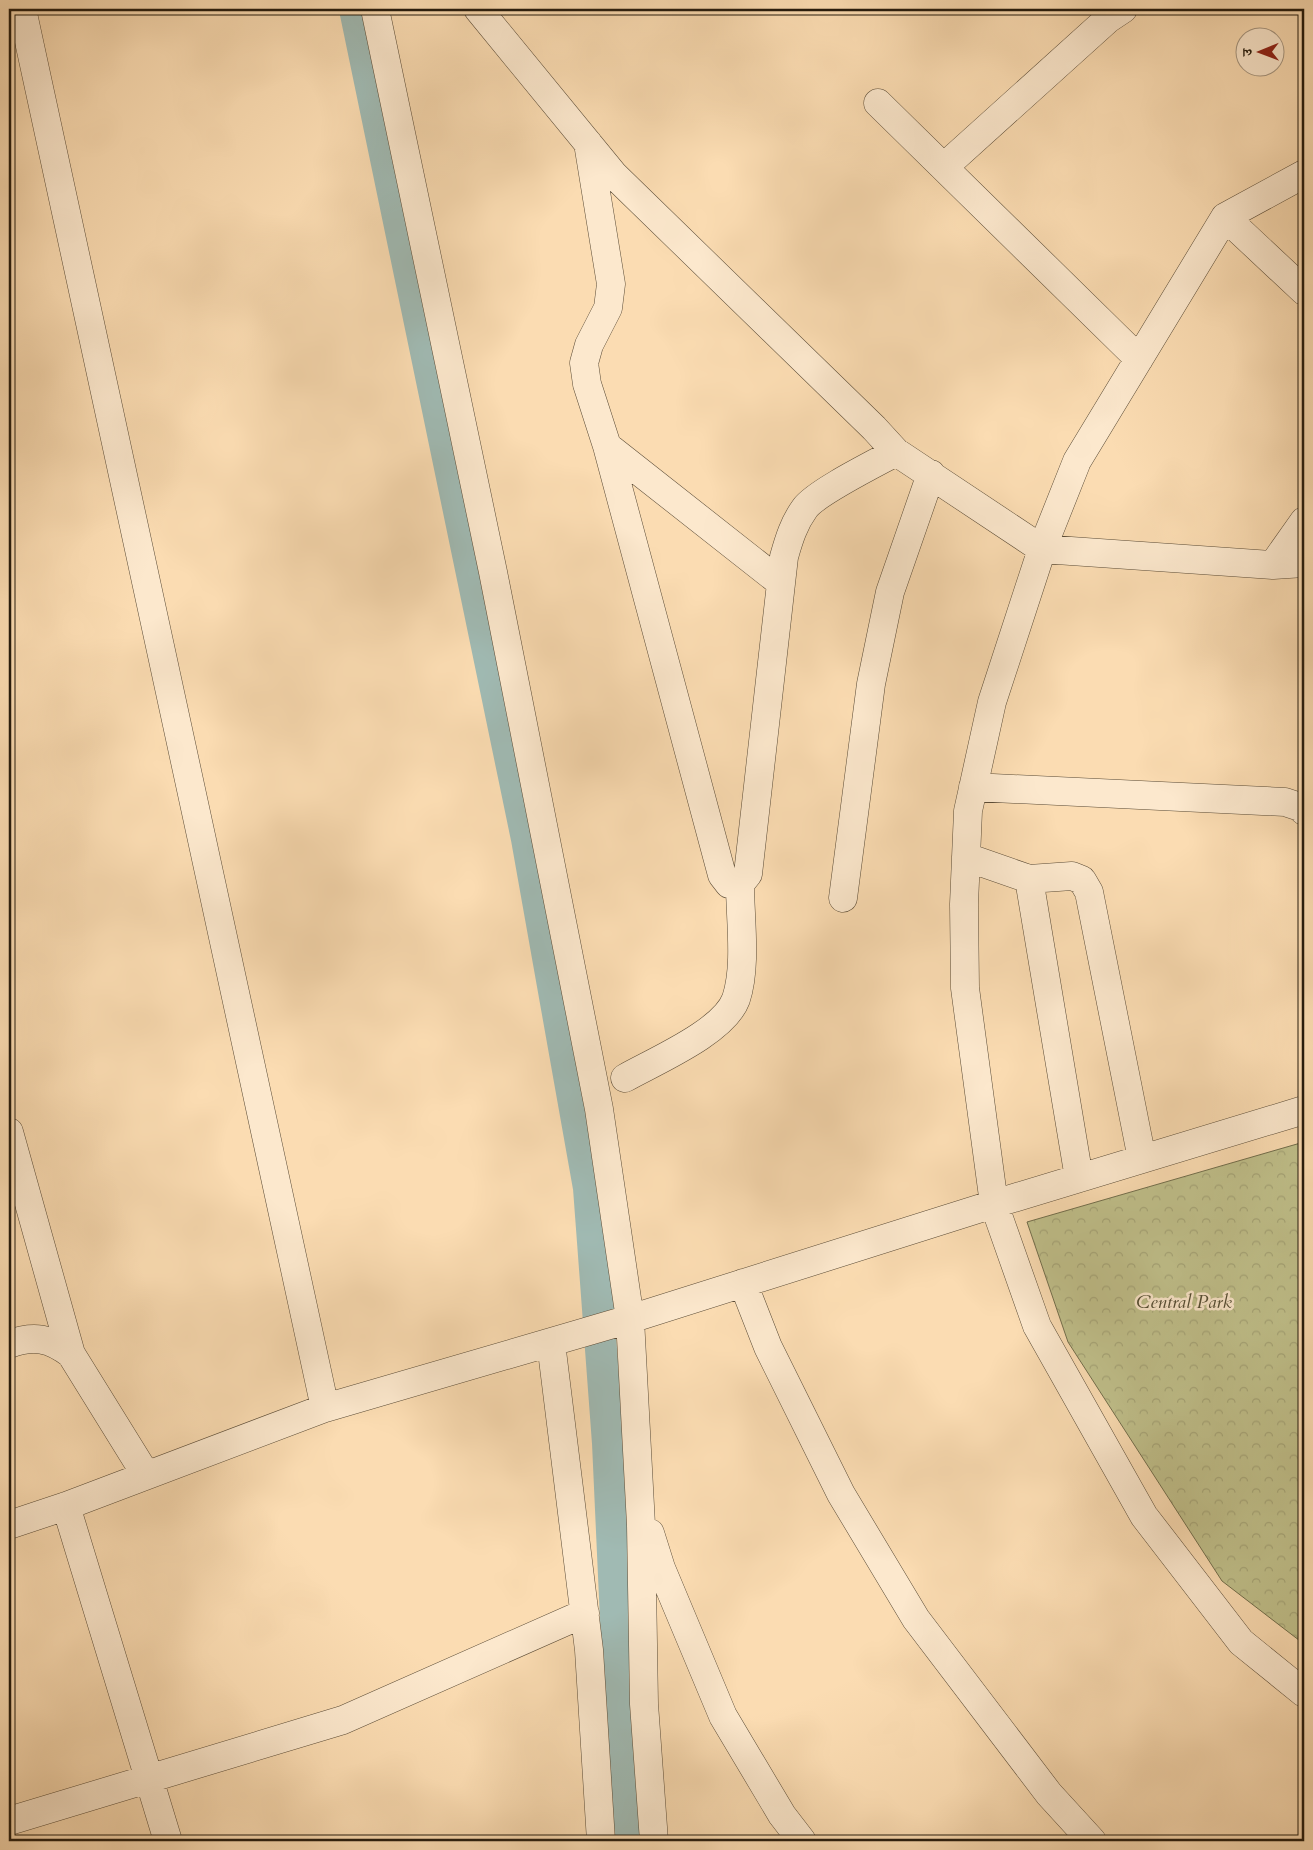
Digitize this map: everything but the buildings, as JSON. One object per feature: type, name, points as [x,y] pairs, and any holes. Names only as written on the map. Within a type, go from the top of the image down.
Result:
[{"type":"street","points":[[375,9],[493,572],[594,1079],[624,1321],[640,1499],[644,1704],[654,1841]]},
{"type":"street","points":[[478,9],[614,175],[874,428],[896,452],[1042,548],[1273,565],[1304,563]]},
{"type":"street","points":[[944,167],[1108,19],[1123,9]]},
{"type":"street","points":[[19,22],[325,1408]]},
{"type":"street","points":[[878,103],[1139,359]]},
{"type":"street","points":[[588,143],[611,284],[608,308],[589,345],[584,363],[587,384],[607,446],[722,875],[729,884],[740,884]]},
{"type":"street","points":[[1304,174],[1225,217],[1077,461],[1042,548],[992,702],[968,811],[964,904],[965,988],[994,1204],[1037,1326],[1144,1516],[1241,1642],[1304,1693]]},
{"type":"street","points":[[1225,217],[1304,291]]},
{"type":"street","points":[[607,446],[781,583]]},
{"type":"street","points":[[624,1078],[698,1038],[720,1022],[736,1000],[741,970],[740,884],[748,874],[784,557],[792,529],[806,506],[826,492],[896,452]]},
{"type":"street","points":[[842,898],[871,684],[890,592],[931,474]]},
{"type":"street","points":[[1273,565],[1304,521]]},
{"type":"street","points":[[974,787],[1285,802],[1300,807],[1304,811]]},
{"type":"street","points":[[966,857],[1029,879],[1072,876],[1082,880],[1089,892],[1142,1159]]},
{"type":"street","points":[[1029,879],[1079,1178]]},
{"type":"street","points":[[9,1524],[66,1506],[325,1408],[624,1321],[994,1204],[1304,1110]]},
{"type":"street","points":[[9,1132],[71,1354],[146,1475]]},
{"type":"street","points":[[743,1283],[768,1347],[841,1494],[916,1619],[1049,1794],[1092,1841]]},
{"type":"street","points":[[9,1344],[22,1339],[40,1339],[55,1342],[71,1354]]},
{"type":"street","points":[[551,1342],[589,1650],[596,1839]]},
{"type":"street","points":[[640,1499],[661,1568],[723,1716],[782,1815],[802,1841]]},
{"type":"street","points":[[66,1506],[168,1841]]},
{"type":"street","points":[[9,1821],[343,1720],[585,1613]]},
{"type":"green space","name":"Central Park","points":[[1304,1142],[1304,1644],[1222,1581],[1068,1342],[1027,1222]]},
{"type":"waterway","points":[[355,9],[527,839],[589,1188],[608,1443],[626,1841]]}]
